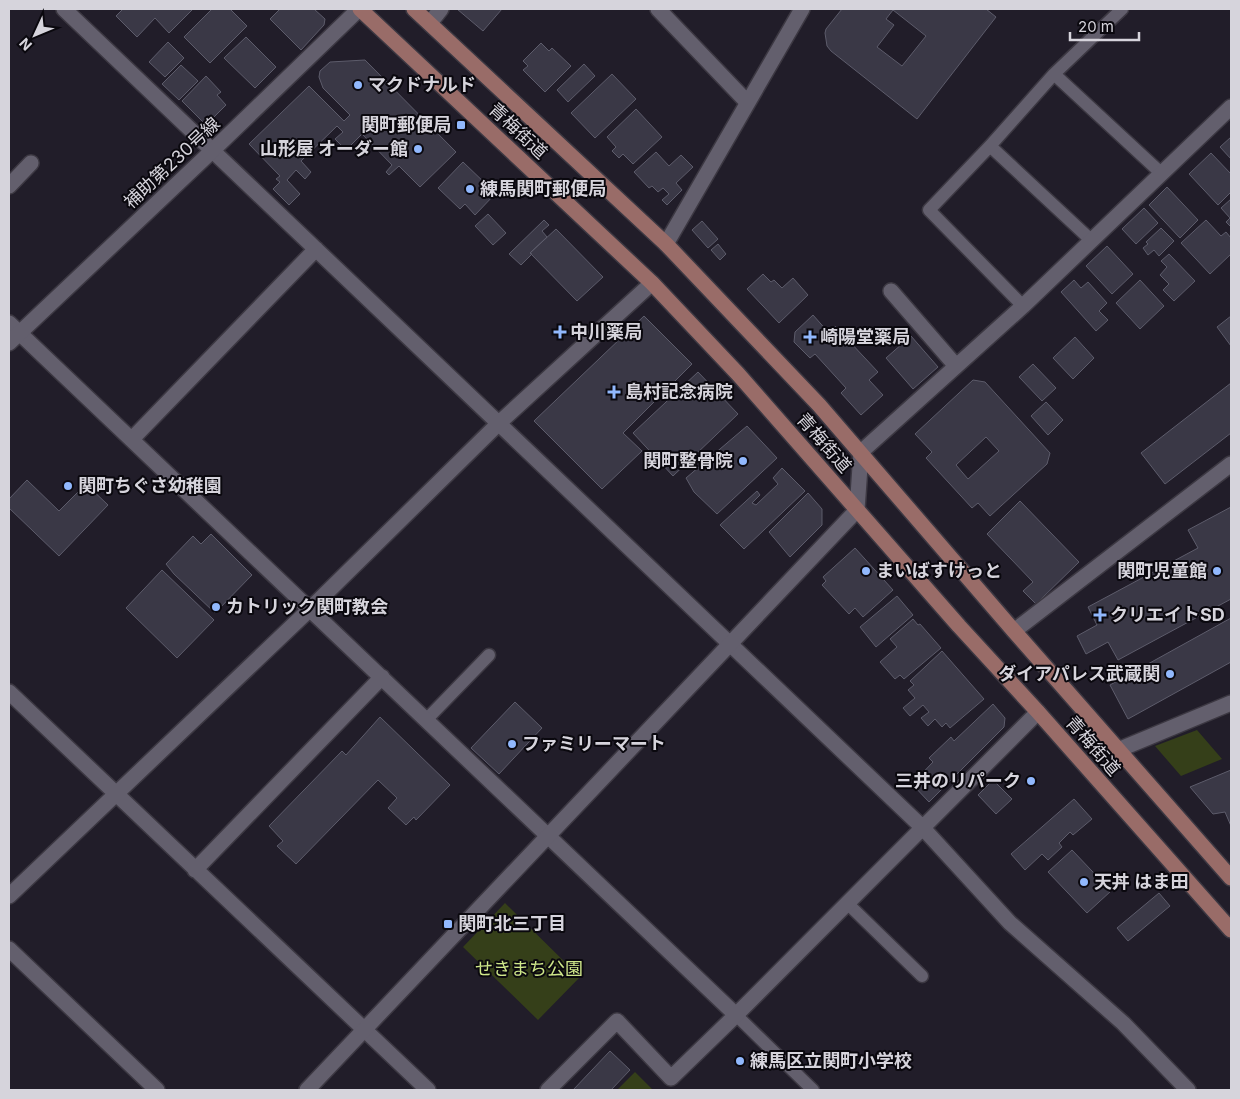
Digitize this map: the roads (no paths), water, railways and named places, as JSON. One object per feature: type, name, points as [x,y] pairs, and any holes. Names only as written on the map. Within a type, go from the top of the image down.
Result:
[{"type":"main road","name":"青梅街道","points":[[359,9],[652,283],[745,381],[857,510],[1231,930]]},
{"type":"main road","name":"青梅街道","points":[[414,9],[666,244],[819,405],[1231,878]]},
{"type":"street","points":[[64,9],[922,827],[1010,923],[1123,1023],[1188,1090]]},
{"type":"street","name":"補助第230号線","points":[[12,333],[214,150],[359,9]]},
{"type":"street","points":[[430,24],[441,9]]},
{"type":"street","points":[[658,9],[747,102]]},
{"type":"street","points":[[666,244],[802,9]]},
{"type":"street","points":[[307,1090],[857,510],[861,452],[1023,306],[1231,106]]},
{"type":"street","points":[[9,186],[31,162]]},
{"type":"street","points":[[132,439],[316,249]]},
{"type":"street","points":[[9,896],[310,609],[499,423],[652,283]]},
{"type":"street","points":[[891,291],[956,366]]},
{"type":"street","points":[[12,333],[132,439],[736,1015]]},
{"type":"street","points":[[1014,631],[1231,464]]},
{"type":"street","points":[[195,870],[382,677]]},
{"type":"street","points":[[9,692],[428,1090]]},
{"type":"street","points":[[1118,750],[1231,702]]},
{"type":"street","points":[[548,1090],[617,1021],[671,1078],[1038,712]]},
{"type":"street","points":[[9,949],[157,1090]]},
{"type":"lane","points":[[1023,306],[929,210],[990,146],[1054,74],[1122,9]]},
{"type":"lane","points":[[1054,74],[1161,173]]},
{"type":"lane","points":[[990,146],[1091,240]]},
{"type":"lane","points":[[426,720],[489,655]]},
{"type":"lane","points":[[847,903],[922,976]]},
{"type":"lane","points":[[736,1015],[813,1090]]},
{"type":"place","name":"マクドナルド","points":[[358,85]]},
{"type":"place","name":"関町郵便局","points":[[461,125]]},
{"type":"place","name":"山形屋 オーダー館","points":[[418,149]]},
{"type":"place","name":"練馬関町郵便局","points":[[470,189]]},
{"type":"place","name":"中川薬局","points":[[560,332]]},
{"type":"place","name":"崎陽堂薬局","points":[[810,337]]},
{"type":"place","name":"島村記念病院","points":[[614,392]]},
{"type":"place","name":"関町整骨院","points":[[743,461]]},
{"type":"place","name":"関町ちぐさ幼稚園","points":[[68,486]]},
{"type":"place","name":"まいばすけっと","points":[[866,571]]},
{"type":"place","name":"関町児童館","points":[[1217,571]]},
{"type":"place","name":"カトリック関町教会","points":[[216,607]]},
{"type":"place","name":"クリエイトSD","points":[[1100,615]]},
{"type":"place","name":"ダイアパレス武蔵関","points":[[1170,674]]},
{"type":"place","name":"ファミリーマート","points":[[512,744]]},
{"type":"place","name":"三井のリパーク","points":[[1031,781]]},
{"type":"place","name":"天丼 はま田","points":[[1084,882]]},
{"type":"place","name":"関町北三丁目","points":[[448,924]]},
{"type":"place","name":"練馬区立関町小学校","points":[[740,1061]]},
{"type":"park label","name":"せきまち公園","points":[[529,969]]}]
